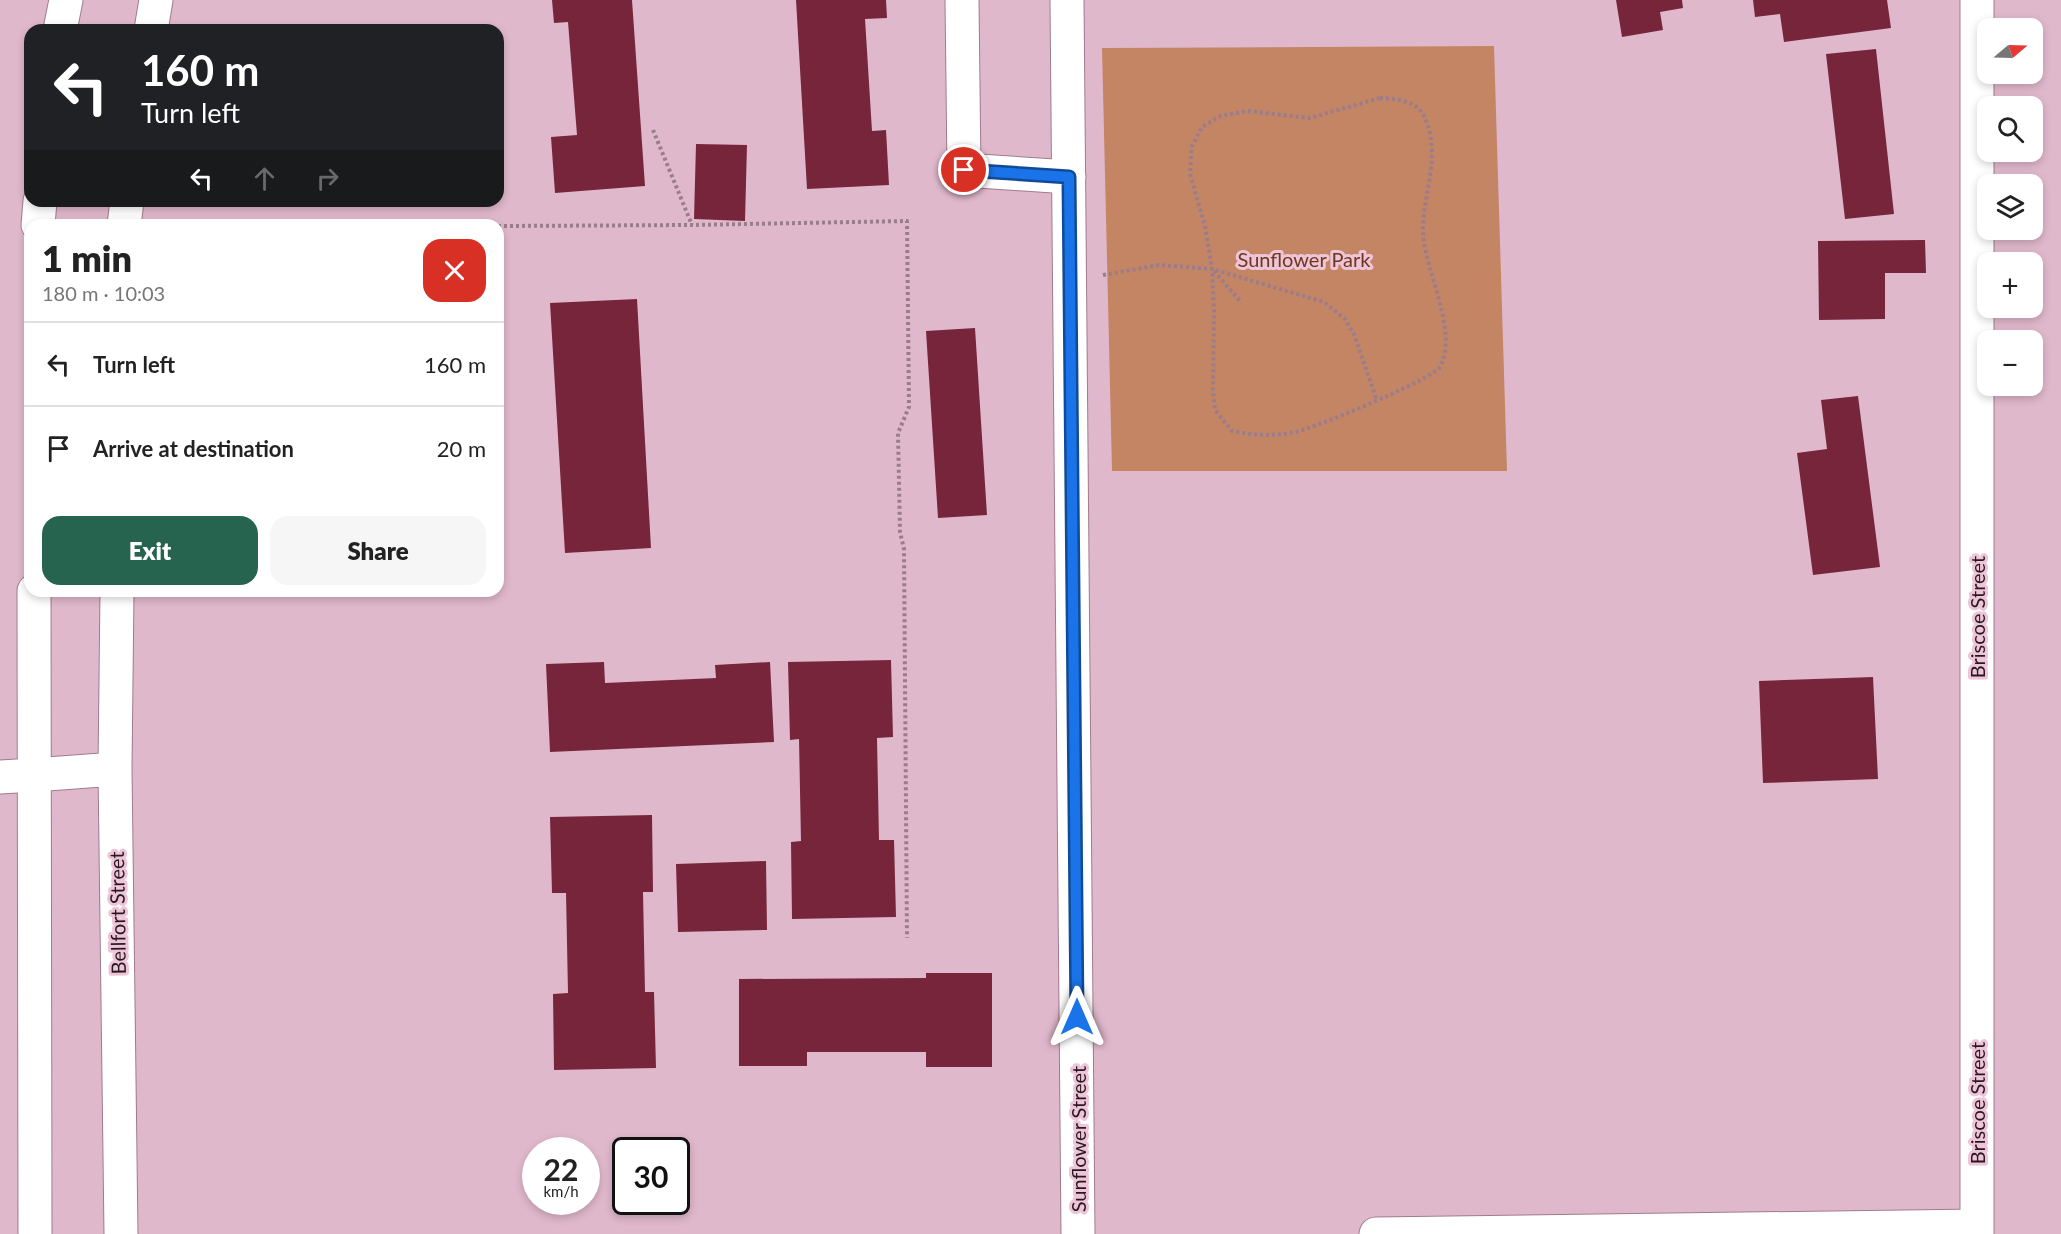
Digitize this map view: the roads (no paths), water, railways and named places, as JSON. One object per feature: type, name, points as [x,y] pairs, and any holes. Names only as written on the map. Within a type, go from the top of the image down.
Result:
[{"type":"street","points":[[61,24],[66,0]]},
{"type":"street","points":[[152,24],[156,0]]},
{"type":"street","points":[[962,0],[964,170],[1069,177]]},
{"type":"street","name":"Sunflower Street","points":[[1067,0],[1078,1234]]},
{"type":"street","name":"Briscoe Street","points":[[1977,0],[1977,1230]]},
{"type":"street","points":[[34,597],[35,1234]]},
{"type":"street","name":"Bellfort Street","points":[[117,597],[116,769],[121,1234]]},
{"type":"street","points":[[0,777],[116,769]]},
{"type":"street","points":[[1376,1234],[1910,1228],[1977,1230]]},
{"type":"park label","name":"Sunflower Park","points":[[1304,259]]}]
